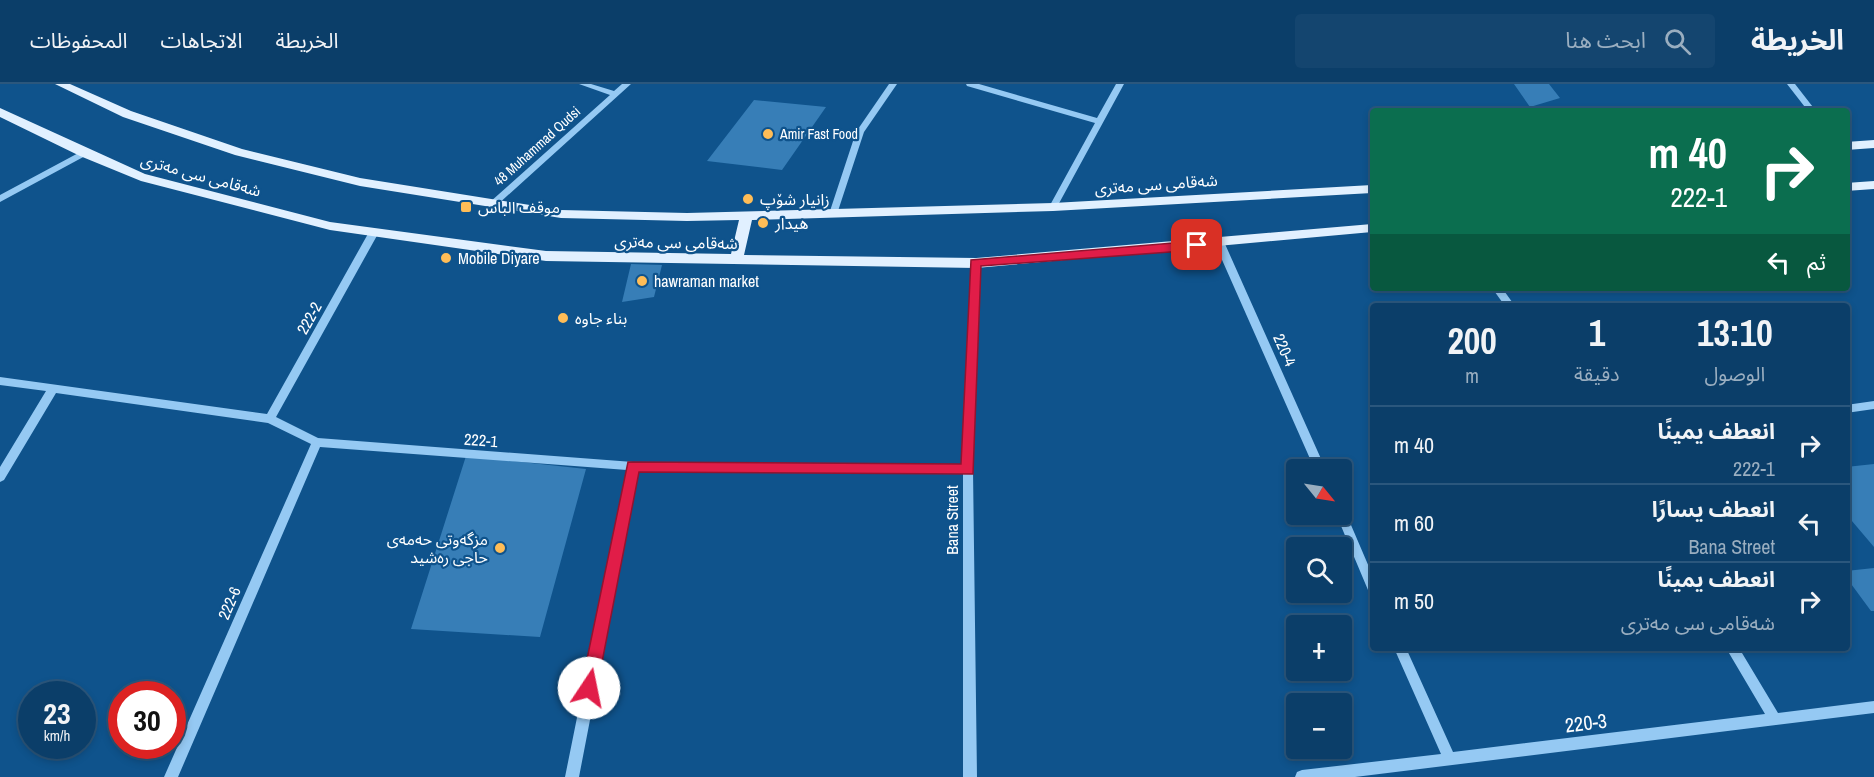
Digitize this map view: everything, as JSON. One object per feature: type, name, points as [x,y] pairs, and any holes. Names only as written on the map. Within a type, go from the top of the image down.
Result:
[{"type":"main road","name":"شەقامی سی مەتری","points":[[61,84],[127,114],[239,152],[360,182],[561,214],[746,216],[1053,207],[1370,189]]},
{"type":"main road","name":"شەقامی سی مەتری","points":[[0,112],[84,153],[141,177],[330,226],[546,256],[975,263],[1220,244],[1370,228]]},
{"type":"main road","points":[[1850,146],[1874,144]]},
{"type":"main road","points":[[1850,187],[1874,185]]},
{"type":"main road","points":[[736,259],[746,216]]},
{"type":"street","points":[[583,84],[615,94]]},
{"type":"street","name":"48 Muhammad Qudsi","points":[[493,204],[627,84]]},
{"type":"street","points":[[833,213],[860,132],[893,84]]},
{"type":"street","points":[[970,84],[1098,121]]},
{"type":"street","points":[[1053,207],[1120,84]]},
{"type":"street","points":[[1791,84],[1810,108]]},
{"type":"street","points":[[0,199],[84,153]]},
{"type":"street","name":"222-2","points":[[270,419],[374,232]]},
{"type":"street","name":"220-4","points":[[1220,244],[1316,459]]},
{"type":"street","name":"Bana Street","points":[[970,777],[968,470],[975,263]]},
{"type":"street","name":"222-1","points":[[0,381],[270,419],[316,442],[633,466],[968,470]]},
{"type":"street","points":[[0,477],[53,388]]},
{"type":"street","points":[[1850,408],[1874,405]]},
{"type":"street","name":"222-6","points":[[171,777],[316,442]]},
{"type":"street","points":[[572,777],[633,466]]},
{"type":"street","points":[[1346,525],[1370,581]]},
{"type":"street","points":[[1401,651],[1450,759]]},
{"type":"street","points":[[1734,651],[1775,719]]},
{"type":"street","name":"220-3","points":[[1302,777],[1874,707]]},
{"type":"building","points":[[1514,84],[1549,84],[1560,98],[1530,107]]},
{"type":"building","name":"Amir Fast Food","points":[[754,100],[826,107],[782,170],[707,161]]},
{"type":"building","name":"hawraman market","points":[[631,264],[662,265],[654,297],[622,302]]},
{"type":"building","points":[[1531,291],[1556,291],[1532,293]]},
{"type":"building","points":[[466,456],[586,469],[540,637],[411,629]]},
{"type":"building","points":[[1874,464],[1874,547],[1850,519],[1850,467]]},
{"type":"building","points":[[1874,568],[1874,611],[1871,611],[1850,582],[1850,571]]},
{"type":"place","name":"Amir Fast Food","points":[[768,134]]},
{"type":"place","name":"زانیار شۆپ","points":[[748,199]]},
{"type":"place","name":"موقف الباس","points":[[466,207]]},
{"type":"place","name":"هيدار","points":[[763,223]]},
{"type":"place","name":"Mobile Diyare","points":[[446,258]]},
{"type":"place","name":"hawraman market","points":[[642,281]]},
{"type":"place","name":"بناء جاوە","points":[[563,318]]},
{"type":"place","name":"مزگەوتی حەمەی حاجی رەشید","points":[[500,548]]},
{"type":"route","points":[[589,688],[633,466],[968,470],[975,263],[1197,245]]}]
